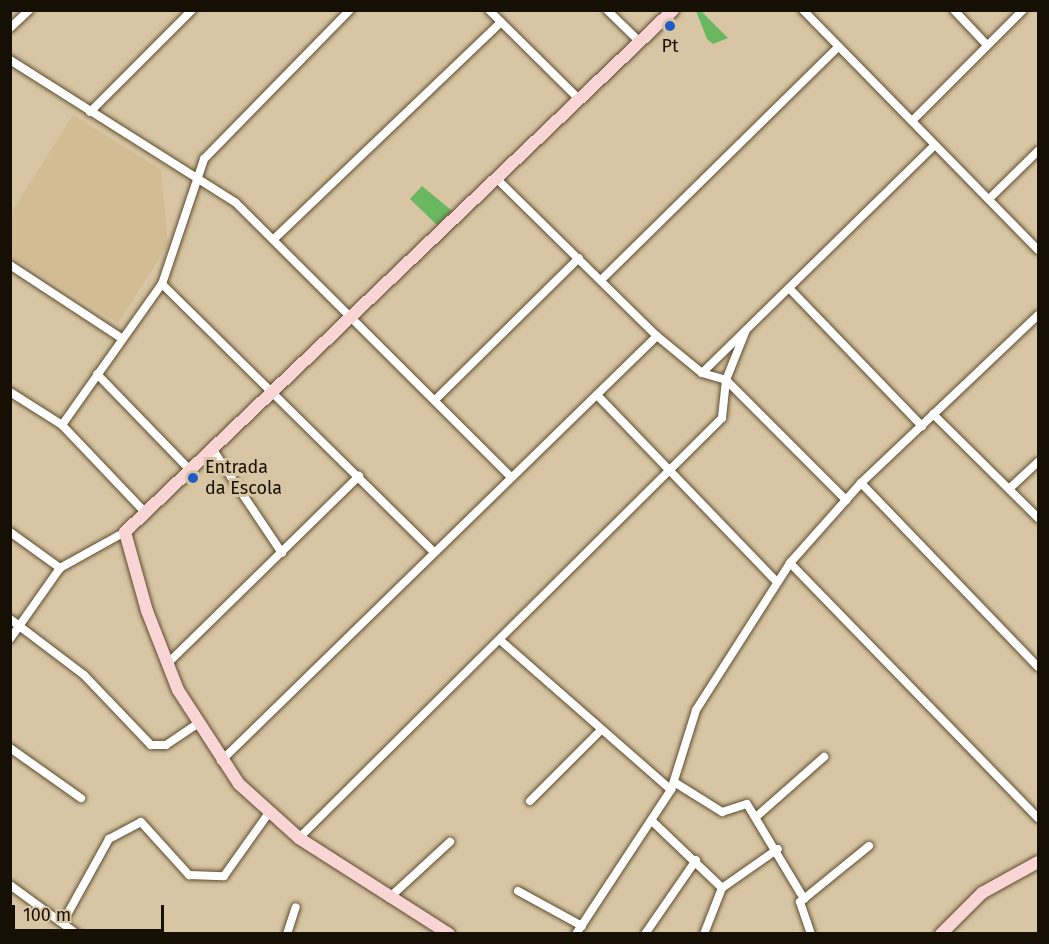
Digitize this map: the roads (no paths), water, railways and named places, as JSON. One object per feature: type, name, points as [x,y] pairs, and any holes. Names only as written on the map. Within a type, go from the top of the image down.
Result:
[{"type":"street","points":[[10,28],[29,10]]},
{"type":"street","points":[[90,112],[192,10]]},
{"type":"street","points":[[62,424],[121,338],[162,284],[196,179],[226,133],[350,10]]},
{"type":"street","points":[[489,10],[580,100]]},
{"type":"street","points":[[608,10],[640,42]]},
{"type":"street","points":[[10,639],[60,568],[125,532],[144,511],[191,471],[673,10]]},
{"type":"street","points":[[803,10],[1038,250]]},
{"type":"street","points":[[954,10],[987,45]]},
{"type":"street","points":[[912,121],[1023,10]]},
{"type":"street","points":[[274,239],[501,22]]},
{"type":"street","points":[[601,280],[838,47]]},
{"type":"street","points":[[10,60],[236,204],[354,316],[511,477]]},
{"type":"street","points":[[702,373],[935,145]]},
{"type":"street","points":[[988,199],[1038,151]]},
{"type":"street","points":[[497,178],[657,336],[702,373],[726,380],[846,500]]},
{"type":"street","points":[[435,400],[579,258]]},
{"type":"street","points":[[10,265],[121,338]]},
{"type":"street","points":[[162,284],[434,552]]},
{"type":"street","points":[[789,288],[922,426]]},
{"type":"street","points":[[518,891],[579,930],[673,786],[696,710],[790,563],[861,483],[1038,315]]},
{"type":"street","points":[[299,838],[501,640],[722,418],[726,380],[746,330]]},
{"type":"street","points":[[220,761],[657,336]]},
{"type":"street","points":[[97,374],[191,471]]},
{"type":"street","points":[[10,392],[62,424],[144,511]]},
{"type":"street","points":[[597,395],[777,582]]},
{"type":"street","points":[[933,414],[1038,518]]},
{"type":"street","points":[[213,450],[282,553]]},
{"type":"street","points":[[1010,488],[1038,462]]},
{"type":"street","points":[[166,664],[359,476]]},
{"type":"street","points":[[861,483],[1038,667]]},
{"type":"street","points":[[10,532],[60,568]]},
{"type":"street","points":[[125,532],[166,664],[196,725],[220,761],[268,814],[299,838],[389,898],[449,933]]},
{"type":"street","points":[[790,563],[1038,818]]},
{"type":"street","points":[[10,619],[84,675],[151,745],[166,745],[196,725]]},
{"type":"street","points":[[501,640],[599,732],[673,786],[722,812],[747,804],[778,849],[804,899]]},
{"type":"street","points":[[530,801],[599,732]]},
{"type":"street","points":[[10,748],[81,798]]},
{"type":"street","points":[[756,817],[824,757]]},
{"type":"street","points":[[63,922],[109,839],[141,822],[189,875],[224,876],[268,814]]},
{"type":"street","points":[[652,821],[696,860],[722,888]]},
{"type":"street","points":[[389,898],[450,842]]},
{"type":"street","points":[[811,933],[800,902],[869,846]]},
{"type":"street","points":[[704,933],[722,888],[778,849]]},
{"type":"street","points":[[645,933],[696,860]]},
{"type":"street","points":[[945,932],[982,893],[1037,865]]},
{"type":"street","points":[[10,885],[77,933]]},
{"type":"street","points":[[287,933],[296,907]]},
{"type":"place","name":"Pt","points":[[670,26]]},
{"type":"place","name":"Entrada da Escola","points":[[193,478]]}]
